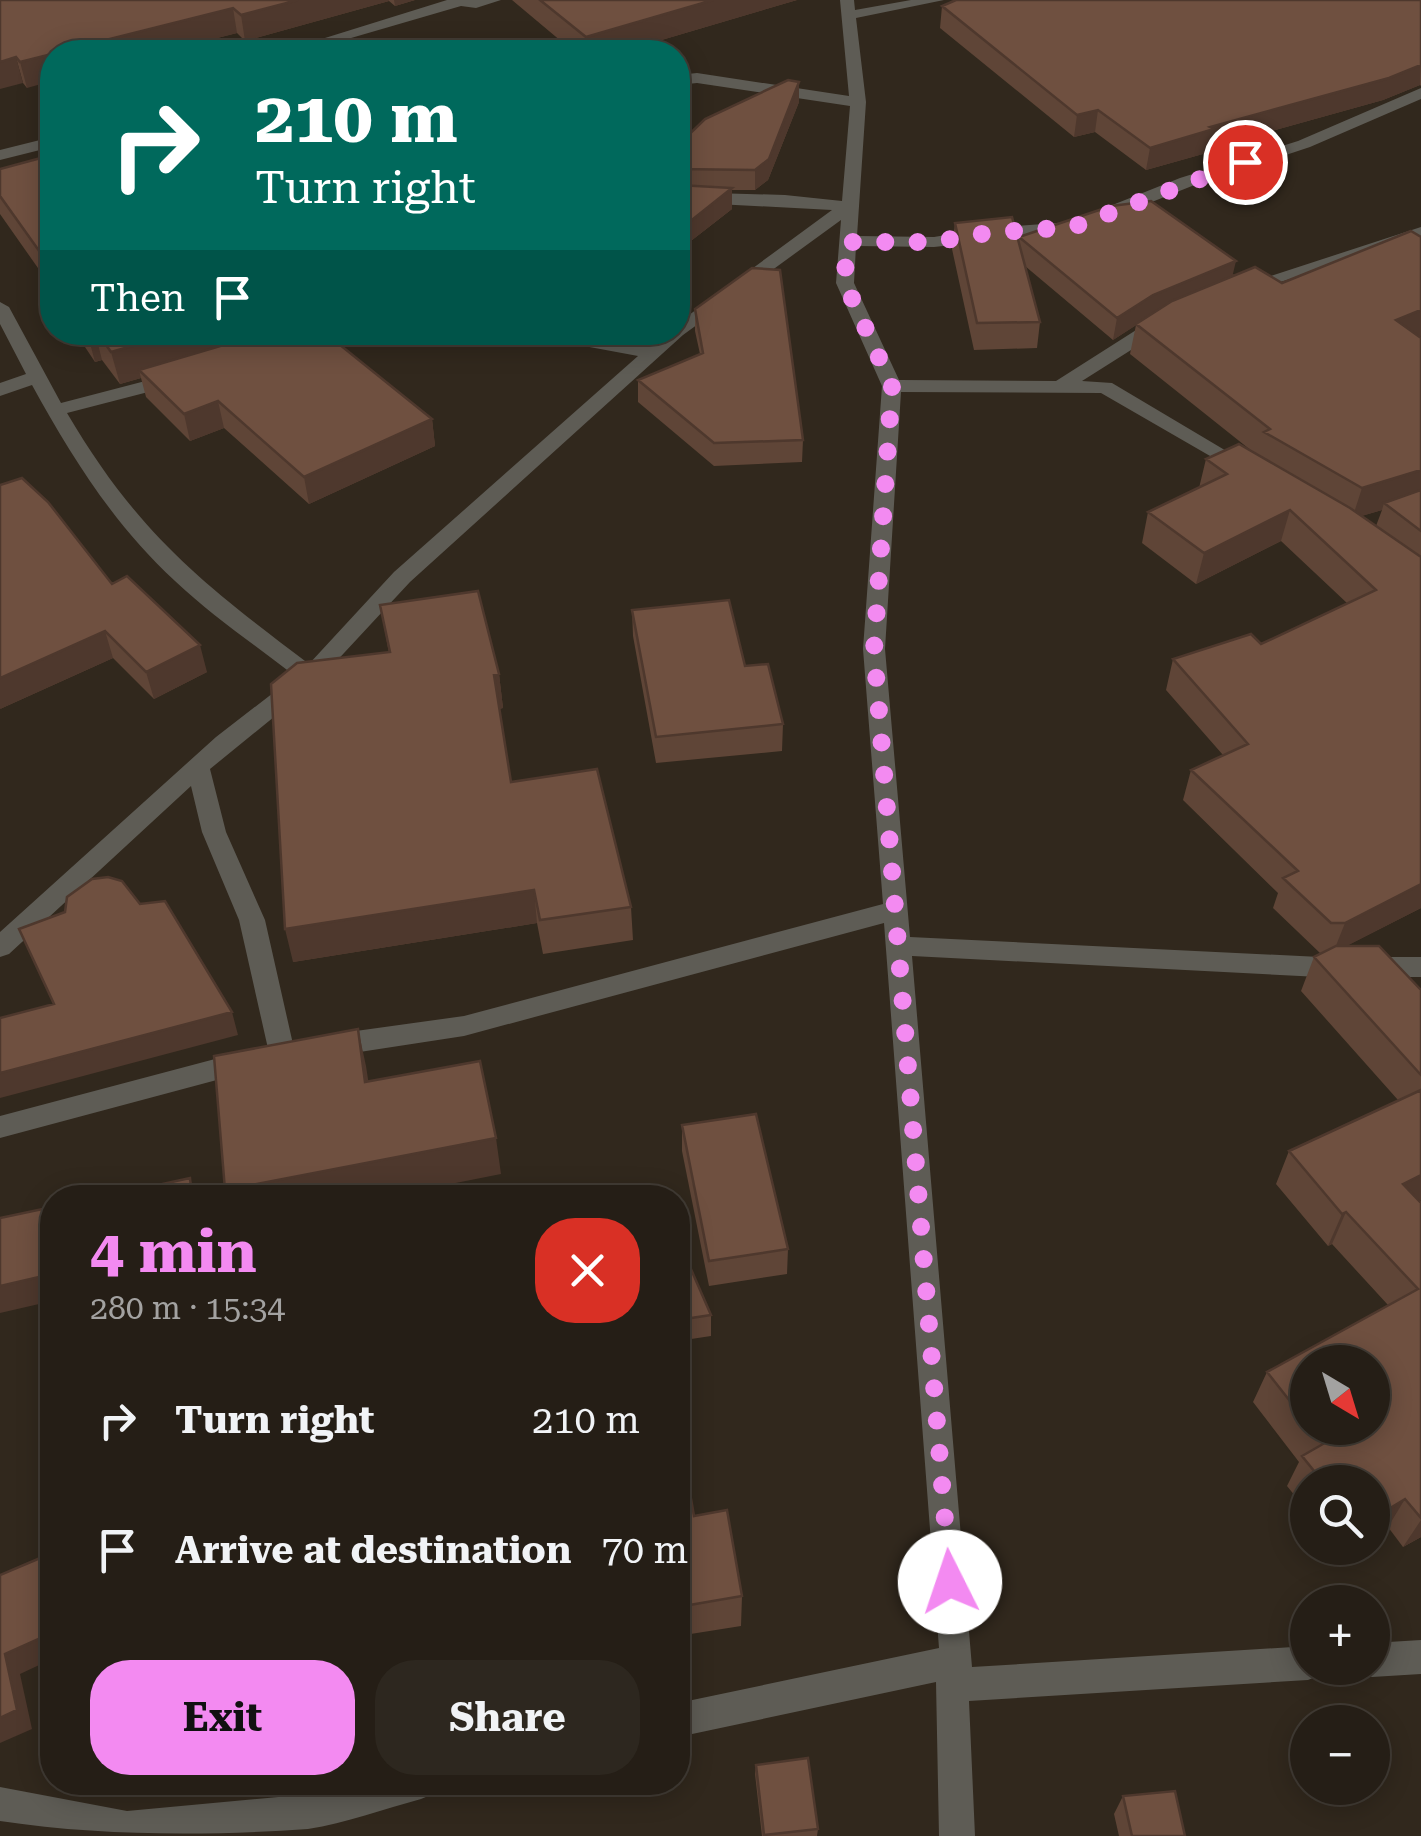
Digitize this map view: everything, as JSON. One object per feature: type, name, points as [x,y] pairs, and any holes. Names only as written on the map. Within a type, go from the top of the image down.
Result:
[{"type":"street","points":[[328,40],[456,1],[494,0]]},
{"type":"street","points":[[937,0],[849,7],[858,102],[845,283],[892,386],[874,650],[954,1673],[957,1836]]},
{"type":"street","points":[[690,79],[858,102]]},
{"type":"street","points":[[846,242],[934,242],[987,233],[1073,227],[1186,182],[1304,144],[1421,93]]},
{"type":"street","points":[[0,155],[40,145]]},
{"type":"street","points":[[690,198],[785,200],[848,207]]},
{"type":"street","points":[[690,322],[848,207]]},
{"type":"street","points":[[1225,296],[1421,232]]},
{"type":"street","points":[[0,308],[55,410],[126,514],[164,560],[196,590],[310,676]]},
{"type":"street","points":[[1061,386],[1174,317]]},
{"type":"street","points":[[278,349],[291,345]]},
{"type":"street","points":[[610,345],[652,353]]},
{"type":"street","points":[[0,947],[198,767],[310,676],[402,577],[662,345]]},
{"type":"street","points":[[0,390],[37,376]]},
{"type":"street","points":[[55,410],[188,376]]},
{"type":"street","points":[[892,386],[1106,388],[1261,478]]},
{"type":"street","points":[[198,767],[214,832],[252,920],[282,1053]]},
{"type":"street","points":[[0,1126],[33,1121],[282,1053],[464,1026],[896,910]]},
{"type":"street","points":[[900,946],[1320,967],[1421,968]]},
{"type":"street","points":[[1390,1659],[1421,1657]]},
{"type":"street","points":[[690,1718],[954,1673],[1290,1664]]},
{"type":"street","points":[[0,1804],[127,1829],[311,1811],[372,1795]]},
{"type":"building","points":[[0,0],[298,0],[241,15],[233,8],[106,40],[40,40],[40,57],[0,62]]},
{"type":"building","points":[[540,0],[713,0],[586,37]]},
{"type":"building","points":[[956,0],[1421,0],[1421,65],[1389,78],[1210,127],[1214,129],[1150,148],[1098,110],[1077,115],[942,6]]},
{"type":"building","points":[[788,80],[799,82],[769,159],[755,170],[690,169],[690,133],[705,119]]},
{"type":"building","points":[[40,158],[40,252],[0,196],[0,169]]},
{"type":"building","points":[[690,186],[732,188],[690,221]]},
{"type":"building","points":[[1151,201],[1236,261],[1153,295],[1117,318],[1019,237],[1111,206]]},
{"type":"building","points":[[1012,217],[1040,322],[977,323],[955,223]]},
{"type":"building","points":[[1411,231],[1421,237],[1421,310],[1396,320],[1421,338],[1421,470],[1362,488],[1264,432],[1270,429],[1136,324],[1172,301],[1255,267],[1282,283]]},
{"type":"building","points":[[752,268],[780,270],[803,440],[714,443],[638,380],[703,353],[695,309]]},
{"type":"building","points":[[106,345],[136,345],[111,352]]},
{"type":"building","points":[[224,345],[340,345],[432,419],[304,477],[218,401],[184,414],[139,370]]},
{"type":"building","points":[[1239,444],[1350,508],[1421,557],[1421,884],[1345,923],[1331,923],[1283,878],[1298,871],[1191,770],[1248,744],[1173,659],[1251,634],[1261,644],[1376,590],[1290,510],[1204,553],[1148,512],[1227,474],[1206,459]]},
{"type":"building","points":[[22,478],[48,502],[112,584],[127,576],[200,645],[146,672],[105,631],[0,678],[0,485]]},
{"type":"building","points":[[1421,490],[1421,531],[1384,503]]},
{"type":"building","points":[[478,591],[499,674],[494,675],[511,782],[597,769],[631,907],[540,920],[534,890],[285,929],[271,684],[297,663],[390,652],[380,605]]},
{"type":"building","points":[[729,600],[745,666],[768,664],[783,724],[656,737],[632,610]]},
{"type":"building","points":[[108,877],[122,881],[140,904],[165,901],[232,1012],[0,1073],[0,1018],[54,1004],[19,929],[65,912],[67,897],[92,879]]},
{"type":"building","points":[[1336,946],[1379,946],[1421,990],[1421,1075],[1314,957]]},
{"type":"building","points":[[358,1029],[365,1082],[480,1061],[496,1138],[251,1185],[225,1185],[214,1056]]},
{"type":"building","points":[[1421,1090],[1421,1175],[1403,1184],[1421,1203],[1421,1518],[1405,1499],[1390,1508],[1390,1465],[1309,1465],[1302,1456],[1321,1445],[1390,1445],[1390,1345],[1316,1345],[1418,1289],[1346,1212],[1342,1214],[1289,1151]]},
{"type":"building","points":[[756,1114],[788,1249],[709,1261],[682,1125]]},
{"type":"building","points":[[190,1178],[191,1185],[158,1185]]},
{"type":"building","points":[[40,1210],[40,1277],[0,1286],[0,1218]]},
{"type":"building","points":[[690,1267],[711,1315],[690,1318]]},
{"type":"building","points":[[1290,1359],[1290,1401],[1267,1372]]},
{"type":"building","points":[[690,1493],[694,1516],[727,1510],[742,1596],[690,1605]]},
{"type":"building","points":[[40,1558],[40,1638],[5,1654],[17,1710],[0,1718],[0,1575]]},
{"type":"building","points":[[808,1758],[818,1829],[764,1835],[756,1765]]},
{"type":"building","points":[[1175,1791],[1185,1836],[1132,1836],[1123,1796]]},
{"type":"route","points":[[950,1582],[874,650],[892,386],[845,283],[846,242],[934,242],[987,233],[1073,227],[1245,162]]}]
